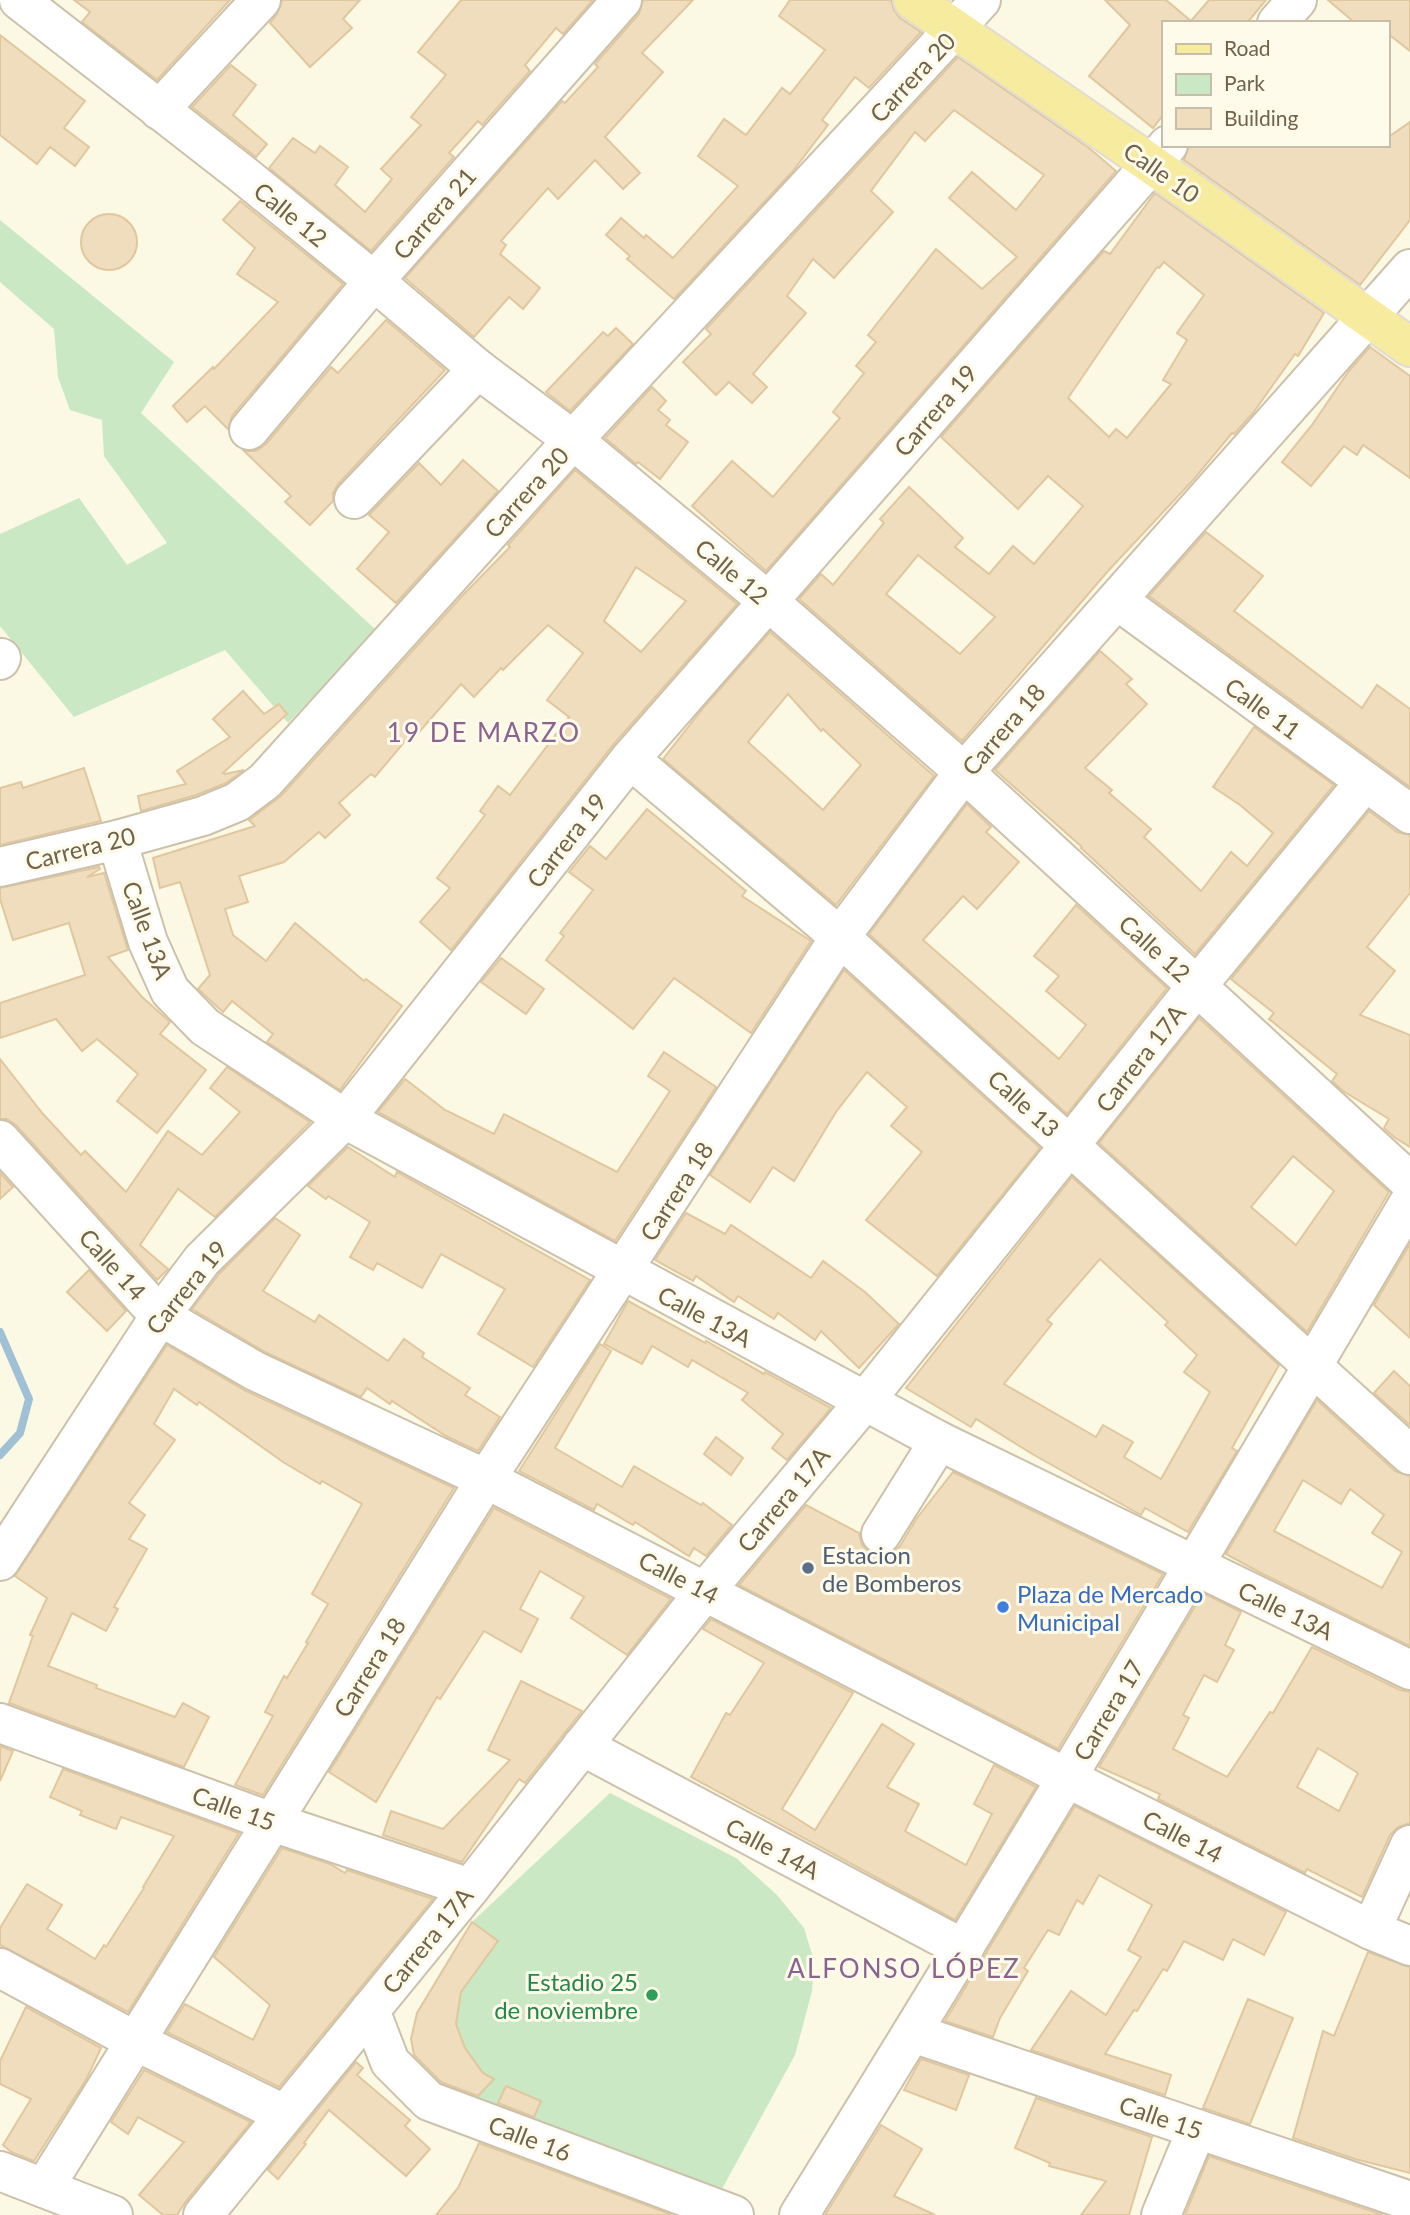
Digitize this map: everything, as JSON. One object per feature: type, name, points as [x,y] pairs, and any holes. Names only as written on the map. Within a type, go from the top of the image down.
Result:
[{"type":"main road","name":"Calle 10","points":[[913,0],[955,30],[1160,155],[1368,319],[1410,347]]},
{"type":"street","name":"Calle 12","points":[[19,0],[374,281],[478,369],[573,440],[768,601],[964,772],[1410,1182]]},
{"type":"street","points":[[159,110],[261,0]]},
{"type":"street","name":"Carrera 21","points":[[250,430],[374,281],[622,0]]},
{"type":"street","name":"Carrera 20","points":[[0,867],[117,840],[203,816],[237,802],[265,781],[573,440],[981,0]]},
{"type":"street","points":[[1279,21],[1297,0]]},
{"type":"street","name":"Carrera 19","points":[[0,1561],[160,1316],[202,1260],[345,1119],[630,759],[1160,155]]},
{"type":"street","name":"Carrera 18","points":[[44,2188],[486,1479],[624,1272],[840,937],[964,772],[1410,269]]},
{"type":"street","points":[[354,499],[478,369]]},
{"type":"street","name":"Calle 11","points":[[1117,600],[1410,814]]},
{"type":"street","name":"Calle 13","points":[[630,759],[840,937],[1311,1368],[1410,1455]]},
{"type":"street","name":"Carrera 17A","points":[[203,2215],[470,1888],[706,1590],[865,1401],[1197,986],[1364,783]]},
{"type":"street","name":"Calle 13A","points":[[117,840],[148,942],[170,991],[205,1027],[345,1119],[939,1441],[1410,1671]]},
{"type":"street","name":"Calle 14","points":[[0,1140],[160,1316],[255,1371],[486,1479],[1067,1778],[1410,1947]]},
{"type":"street","name":"Carrera 17","points":[[799,2215],[964,1949],[1410,1201]]},
{"type":"street","points":[[881,1534],[939,1441]]},
{"type":"street","name":"Calle 15","points":[[0,1723],[272,1822],[470,1888]]},
{"type":"street","name":"Calle 14A","points":[[582,1746],[964,1949]]},
{"type":"street","points":[[1371,1930],[1410,1845]]},
{"type":"street","points":[[0,1968],[135,2041],[284,2114]]},
{"type":"street","name":"Calle 16","points":[[370,2010],[390,2063],[429,2101],[734,2215]]},
{"type":"street","name":"Calle 15","points":[[913,2033],[1410,2201]]},
{"type":"street","points":[[1161,2215],[1197,2129]]},
{"type":"street","points":[[0,2171],[113,2215]]},
{"type":"green space","points":[[0,220],[174,362],[141,413],[376,630],[288,723],[225,650],[74,717],[0,626],[0,534],[79,498],[127,565],[167,543],[104,456],[102,420],[70,410],[58,377],[54,329],[0,282]]},
{"type":"green space","points":[[610,1793],[736,1858],[776,1894],[804,1928],[814,1961],[812,1991],[795,2055],[716,2200],[461,2100],[418,2070],[411,2039],[417,2013],[472,1922]]},
{"type":"building","points":[[74,0],[230,0],[157,80],[82,22],[90,12]]},
{"type":"building","points":[[282,0],[360,0],[343,19],[352,28],[310,67],[270,23]]},
{"type":"building","points":[[461,0],[593,0],[563,34],[556,28],[525,65],[530,71],[482,125],[478,121],[449,153],[454,157],[371,251],[269,168],[293,138],[315,153],[320,146],[348,167],[335,185],[365,212],[392,179],[381,169],[421,125],[411,117],[446,75],[418,52]]},
{"type":"building","points":[[643,0],[693,0],[642,53],[663,72],[605,137],[640,173],[623,189],[595,160],[558,199],[548,188],[501,241],[506,245],[500,254],[540,288],[523,309],[509,297],[474,337],[405,278],[562,101],[565,103],[598,67],[595,64],[639,14]]},
{"type":"building","points":[[790,0],[891,0],[900,18],[921,32],[869,88],[855,77],[822,120],[828,125],[792,172],[674,299],[627,259],[630,256],[606,235],[621,218],[673,258],[738,186],[698,156],[724,119],[746,135],[782,88],[790,94],[825,50],[779,16]]},
{"type":"building","points":[[1105,0],[1166,0],[1191,21],[1162,21],[1162,116],[1153,128],[1089,76],[1130,25]]},
{"type":"building","points":[[1209,0],[1266,0],[1249,21],[1191,21]]},
{"type":"building","points":[[1328,0],[1410,0],[1410,51],[1389,35],[1389,21],[1353,21]]},
{"type":"building","points":[[0,35],[85,101],[64,128],[89,147],[75,166],[50,147],[37,164],[0,135]]},
{"type":"building","points":[[958,57],[1089,148],[1116,171],[766,571],[692,506],[732,461],[773,497],[840,418],[833,412],[864,373],[856,366],[876,342],[868,335],[936,249],[982,289],[1017,257],[949,198],[972,172],[1016,210],[1044,175],[954,110],[925,141],[915,132],[871,191],[893,212],[834,278],[813,259],[787,296],[806,313],[753,374],[767,387],[752,403],[729,382],[716,395],[683,362],[711,334],[706,329]]},
{"type":"building","points":[[231,65],[256,85],[233,115],[267,144],[256,157],[192,107]]},
{"type":"building","points":[[1410,122],[1410,220],[1360,285],[1184,160],[1188,147],[1389,147],[1389,137]]},
{"type":"building","points":[[1155,193],[1324,313],[1298,356],[1295,354],[1253,413],[1108,571],[962,741],[799,599],[821,574],[833,585],[884,523],[880,519],[909,487],[963,538],[955,547],[989,574],[1013,546],[1034,564],[1083,506],[1048,476],[1018,509],[941,437],[1104,251],[1110,254]],"holes":[[[1164,262],[1204,295],[1177,333],[1187,340],[1163,380],[1171,384],[1127,438],[1116,429],[1109,437],[1068,398],[1157,267]],[[918,555],[995,617],[960,654],[886,594]]]},
{"type":"building","points":[[240,201],[343,284],[232,416],[228,429],[205,406],[187,422],[173,406],[213,367],[214,369],[278,302],[237,274],[255,248],[223,220]]},
{"type":"building","points":[[104,214],[114,214],[129,222],[135,231],[135,253],[129,262],[114,270],[104,270],[86,258],[81,247],[81,237],[93,219]]},
{"type":"building","points":[[386,320],[445,370],[338,484],[333,493],[333,501],[310,525],[285,502],[291,496],[244,451],[256,451],[266,444],[331,367],[338,373]]},
{"type":"building","points":[[616,328],[633,344],[570,411],[546,392],[603,332],[608,336]]},
{"type":"building","points":[[1370,347],[1410,376],[1410,478],[1363,445],[1357,455],[1344,446],[1311,486],[1282,462],[1312,425],[1348,372]]},
{"type":"building","points":[[652,387],[666,401],[658,410],[670,420],[666,425],[688,442],[660,479],[638,462],[636,464],[605,438]]},
{"type":"building","points":[[463,460],[498,491],[396,603],[357,569],[389,532],[369,515],[419,463],[441,485]]},
{"type":"building","points":[[575,470],[737,604],[613,745],[451,950],[420,922],[450,888],[437,878],[485,815],[480,811],[498,786],[510,795],[569,717],[547,700],[583,653],[548,625],[474,697],[461,684],[414,738],[411,734],[375,777],[371,774],[339,803],[350,815],[325,838],[319,832],[284,862],[239,876],[248,902],[225,909],[233,935],[266,961],[295,923],[364,981],[366,979],[402,1006],[340,1090],[267,1042],[273,1034],[232,1001],[223,1012],[198,989],[210,975],[180,882],[160,888],[153,858],[255,826],[249,820],[281,796],[463,595],[510,547],[508,545]],"holes":[[[636,567],[686,601],[641,652],[604,621]]]},
{"type":"building","points":[[1206,532],[1263,576],[1234,611],[1362,708],[1377,685],[1410,709],[1410,787],[1149,596]]},
{"type":"building","points":[[770,632],[934,776],[836,905],[663,759],[704,707]],"holes":[[[788,694],[821,731],[823,729],[861,765],[823,810],[748,742]]]},
{"type":"building","points":[[1100,651],[1132,679],[1126,684],[1147,704],[1085,768],[1112,790],[1109,793],[1151,829],[1144,837],[1201,891],[1231,852],[1247,866],[1273,833],[1240,805],[1213,787],[1254,727],[1334,785],[1195,954],[1082,847],[995,770]]},
{"type":"building","points":[[243,691],[264,714],[279,704],[287,714],[223,773],[244,770],[226,783],[196,795],[141,811],[138,796],[186,784],[177,771],[230,737],[213,719]]},
{"type":"building","points":[[84,768],[101,821],[0,845],[0,788],[21,782],[23,788]]},
{"type":"building","points":[[967,804],[991,827],[986,832],[1019,862],[977,909],[963,896],[923,940],[1059,1059],[1086,1025],[1046,991],[1059,976],[1034,956],[1076,905],[1167,988],[1067,1114],[869,934]]},
{"type":"building","points":[[647,809],[746,891],[742,896],[811,941],[751,1033],[674,978],[633,1029],[546,960],[564,936],[560,933],[593,890],[569,872],[590,846],[606,859]]},
{"type":"building","points":[[1369,811],[1397,832],[1410,835],[1410,893],[1367,947],[1395,971],[1360,1015],[1410,1035],[1410,1147],[1384,1128],[1389,1119],[1343,1091],[1332,1081],[1337,1074],[1269,1019],[1274,1013],[1231,979]]},
{"type":"building","points":[[99,867],[100,869],[87,877],[104,873],[128,950],[108,957],[142,997],[170,1022],[160,1034],[206,1070],[157,1133],[117,1101],[138,1074],[97,1039],[82,1051],[56,1019],[0,1038],[0,1003],[85,975],[69,923],[13,940],[0,899],[0,888]]},
{"type":"building","points":[[501,958],[544,989],[526,1014],[481,982]]},
{"type":"building","points":[[844,970],[1040,1148],[937,1276],[866,1220],[922,1152],[891,1126],[907,1107],[867,1072],[836,1112],[794,1181],[773,1167],[750,1202],[710,1175]]},
{"type":"building","points":[[1199,1018],[1389,1192],[1307,1332],[1099,1143]],"holes":[[[1293,1156],[1334,1191],[1296,1245],[1251,1207]]]},
{"type":"building","points":[[664,1052],[716,1087],[615,1241],[378,1112],[405,1079],[445,1110],[494,1134],[504,1114],[617,1172],[670,1091],[648,1076]]},
{"type":"building","points":[[0,1059],[43,1114],[81,1155],[85,1151],[126,1192],[168,1131],[202,1155],[240,1112],[210,1088],[227,1067],[310,1122],[215,1217],[178,1189],[140,1245],[168,1269],[157,1280],[16,1125],[7,1119],[0,1119]]},
{"type":"building","points":[[348,1147],[395,1177],[397,1172],[590,1280],[533,1367],[478,1334],[505,1289],[441,1254],[422,1288],[377,1263],[373,1270],[350,1257],[370,1222],[328,1196],[326,1199],[308,1186]]},
{"type":"building","points":[[0,1173],[13,1187],[0,1199]]},
{"type":"building","points":[[1072,1177],[1279,1365],[1232,1448],[1237,1451],[1188,1532],[1145,1508],[1141,1515],[976,1419],[971,1427],[906,1388]],"holes":[[[1100,1259],[1168,1322],[1165,1325],[1197,1355],[1184,1372],[1210,1392],[1161,1479],[1124,1457],[1133,1442],[1103,1425],[1096,1437],[1004,1384],[1052,1324],[1047,1320]]]},
{"type":"building","points":[[686,1213],[725,1234],[731,1225],[811,1278],[823,1261],[865,1292],[899,1324],[859,1368],[821,1331],[815,1340],[778,1313],[774,1319],[738,1296],[734,1302],[696,1276],[693,1281],[655,1260]]},
{"type":"building","points":[[275,1218],[300,1235],[263,1291],[315,1322],[319,1315],[388,1361],[404,1339],[424,1353],[422,1357],[470,1388],[465,1395],[500,1417],[478,1451],[446,1436],[367,1388],[361,1397],[265,1352],[192,1309],[219,1274]]},
{"type":"building","points":[[1410,1244],[1410,1338],[1374,1305]]},
{"type":"building","points":[[89,1270],[126,1311],[107,1331],[67,1292]]},
{"type":"building","points":[[628,1301],[831,1408],[787,1460],[772,1448],[783,1434],[742,1400],[748,1393],[692,1360],[688,1367],[652,1346],[642,1364],[604,1344]]},
{"type":"building","points":[[600,1344],[611,1351],[555,1448],[622,1487],[634,1466],[701,1505],[703,1503],[732,1525],[706,1556],[694,1548],[689,1556],[635,1522],[633,1525],[597,1504],[594,1510],[519,1471]]},
{"type":"building","points":[[167,1345],[246,1391],[454,1488],[263,1795],[235,1785],[273,1716],[265,1712],[284,1676],[287,1678],[308,1643],[306,1642],[328,1604],[312,1594],[362,1504],[283,1462],[199,1402],[197,1405],[174,1389],[154,1424],[175,1440],[129,1503],[145,1515],[129,1539],[147,1549],[114,1607],[118,1609],[106,1631],[72,1613],[48,1666],[97,1685],[96,1688],[175,1717],[183,1703],[209,1717],[184,1767],[9,1703],[33,1636],[30,1635],[47,1598],[15,1576]]},
{"type":"building","points":[[1394,1371],[1410,1386],[1410,1425],[1374,1393]]},
{"type":"building","points":[[1317,1400],[1395,1471],[1410,1476],[1410,1646],[1259,1572],[1226,1554]],"holes":[[[1303,1480],[1341,1504],[1350,1489],[1384,1515],[1372,1533],[1402,1552],[1382,1588],[1274,1531]]]},
{"type":"building","points":[[716,1437],[743,1458],[731,1475],[704,1454]]},
{"type":"building","name":"Plaza de Mercado Municipal","points":[[953,1472],[1163,1574],[1058,1749],[739,1585],[806,1505],[859,1533],[862,1545],[870,1553],[881,1556],[892,1553],[900,1546],[917,1518]]},
{"type":"building","points":[[494,1508],[671,1599],[627,1655],[571,1618],[584,1597],[540,1571],[520,1609],[538,1619],[521,1652],[484,1631],[440,1699],[437,1697],[376,1802],[329,1772]]},
{"type":"building","points":[[1203,1593],[1241,1612],[1225,1645],[1234,1650],[1217,1682],[1204,1675],[1183,1715],[1189,1718],[1173,1749],[1227,1777],[1270,1712],[1273,1713],[1312,1647],[1400,1690],[1410,1692],[1410,1823],[1398,1827],[1390,1835],[1362,1897],[1307,1869],[1305,1873],[1158,1799],[1160,1794],[1099,1767]],"holes":[[[1318,1748],[1358,1773],[1339,1811],[1297,1787]]]},
{"type":"building","points":[[711,1619],[853,1693],[782,1809],[815,1830],[882,1724],[914,1744],[887,1787],[919,1804],[905,1831],[966,1865],[992,1814],[974,1804],[994,1765],[1036,1787],[955,1920],[691,1777],[726,1713],[730,1715],[764,1663],[703,1629]]},
{"type":"building","points":[[521,1681],[582,1711],[525,1783],[519,1779],[462,1862],[383,1835],[391,1811],[443,1829],[510,1760],[488,1750]]},
{"type":"building","points":[[0,1746],[13,1751],[0,1781]]},
{"type":"building","points":[[63,1769],[239,1833],[128,2012],[0,1945],[0,1928],[27,1884],[62,1905],[47,1929],[95,1959],[104,1945],[106,1947],[144,1888],[174,1836],[121,1817],[116,1829],[80,1815],[82,1811],[50,1797]]},
{"type":"building","points":[[1075,1806],[1286,1912],[1264,1955],[1233,1939],[1223,1960],[1184,1941],[1167,1971],[1163,1969],[1137,2011],[1134,2010],[1105,2054],[1171,2075],[1165,2095],[1031,2050],[1071,1991],[1106,2015],[1141,1957],[1128,1950],[1152,1905],[1099,1875],[1083,1904],[1077,1900],[1059,1935],[1048,1930],[1024,1968],[1028,1971],[1000,2018],[993,2037],[945,2021]]},
{"type":"building","points":[[282,1848],[330,1864],[345,1873],[347,1870],[433,1899],[279,2087],[167,2032],[185,2004],[253,2040],[270,2005],[214,1957]]},
{"type":"building","points":[[472,1922],[498,1941],[461,1992],[456,2024],[465,2048],[483,2073],[494,2079],[478,2096],[441,2082],[414,2055],[411,2039],[417,2013]]},
{"type":"building","points":[[1368,1952],[1410,1967],[1410,2173],[1355,2159],[1293,2138],[1323,2031],[1334,2036]]},
{"type":"building","points":[[1248,1999],[1293,2018],[1250,2124],[1203,2108]]},
{"type":"building","points":[[26,2007],[101,2048],[87,2078],[34,2161],[11,2152],[3,2145],[31,2099],[0,2084],[0,2061]]},
{"type":"building","points":[[921,2059],[969,2075],[956,2110],[904,2090]]},
{"type":"building","points":[[356,2062],[363,2068],[357,2075],[410,2120],[405,2126],[430,2149],[406,2176],[329,2110],[278,2179],[268,2170]]},
{"type":"building","points":[[144,2070],[251,2122],[177,2215],[163,2215],[139,2195],[184,2142],[138,2117],[128,2134],[111,2122]]},
{"type":"building","points":[[506,2086],[541,2101],[534,2117],[498,2103]]},
{"type":"building","points":[[1036,2098],[1152,2137],[1129,2215],[1081,2215],[1106,2181],[1049,2166],[1050,2163],[1015,2148]]},
{"type":"building","points":[[881,2125],[922,2149],[894,2196],[935,2215],[825,2215]]},
{"type":"building","points":[[479,2143],[671,2215],[436,2215],[458,2188]]},
{"type":"building","points":[[1209,2156],[1383,2215],[1185,2215]]},
{"type":"waterway","points":[[0,1332],[29,1399],[20,1433],[0,1455]]},
{"type":"place","name":"Estacion de Bomberos","points":[[808,1568]]},
{"type":"place","name":"Plaza de Mercado Municipal","points":[[1003,1607]]},
{"type":"place","name":"Estadio 25 de noviembre","points":[[652,1995]]},
{"type":"district","name":"19 DE MARZO","points":[[484,732]]},
{"type":"district","name":"ALFONSO LÓPEZ","points":[[904,1968]]}]
